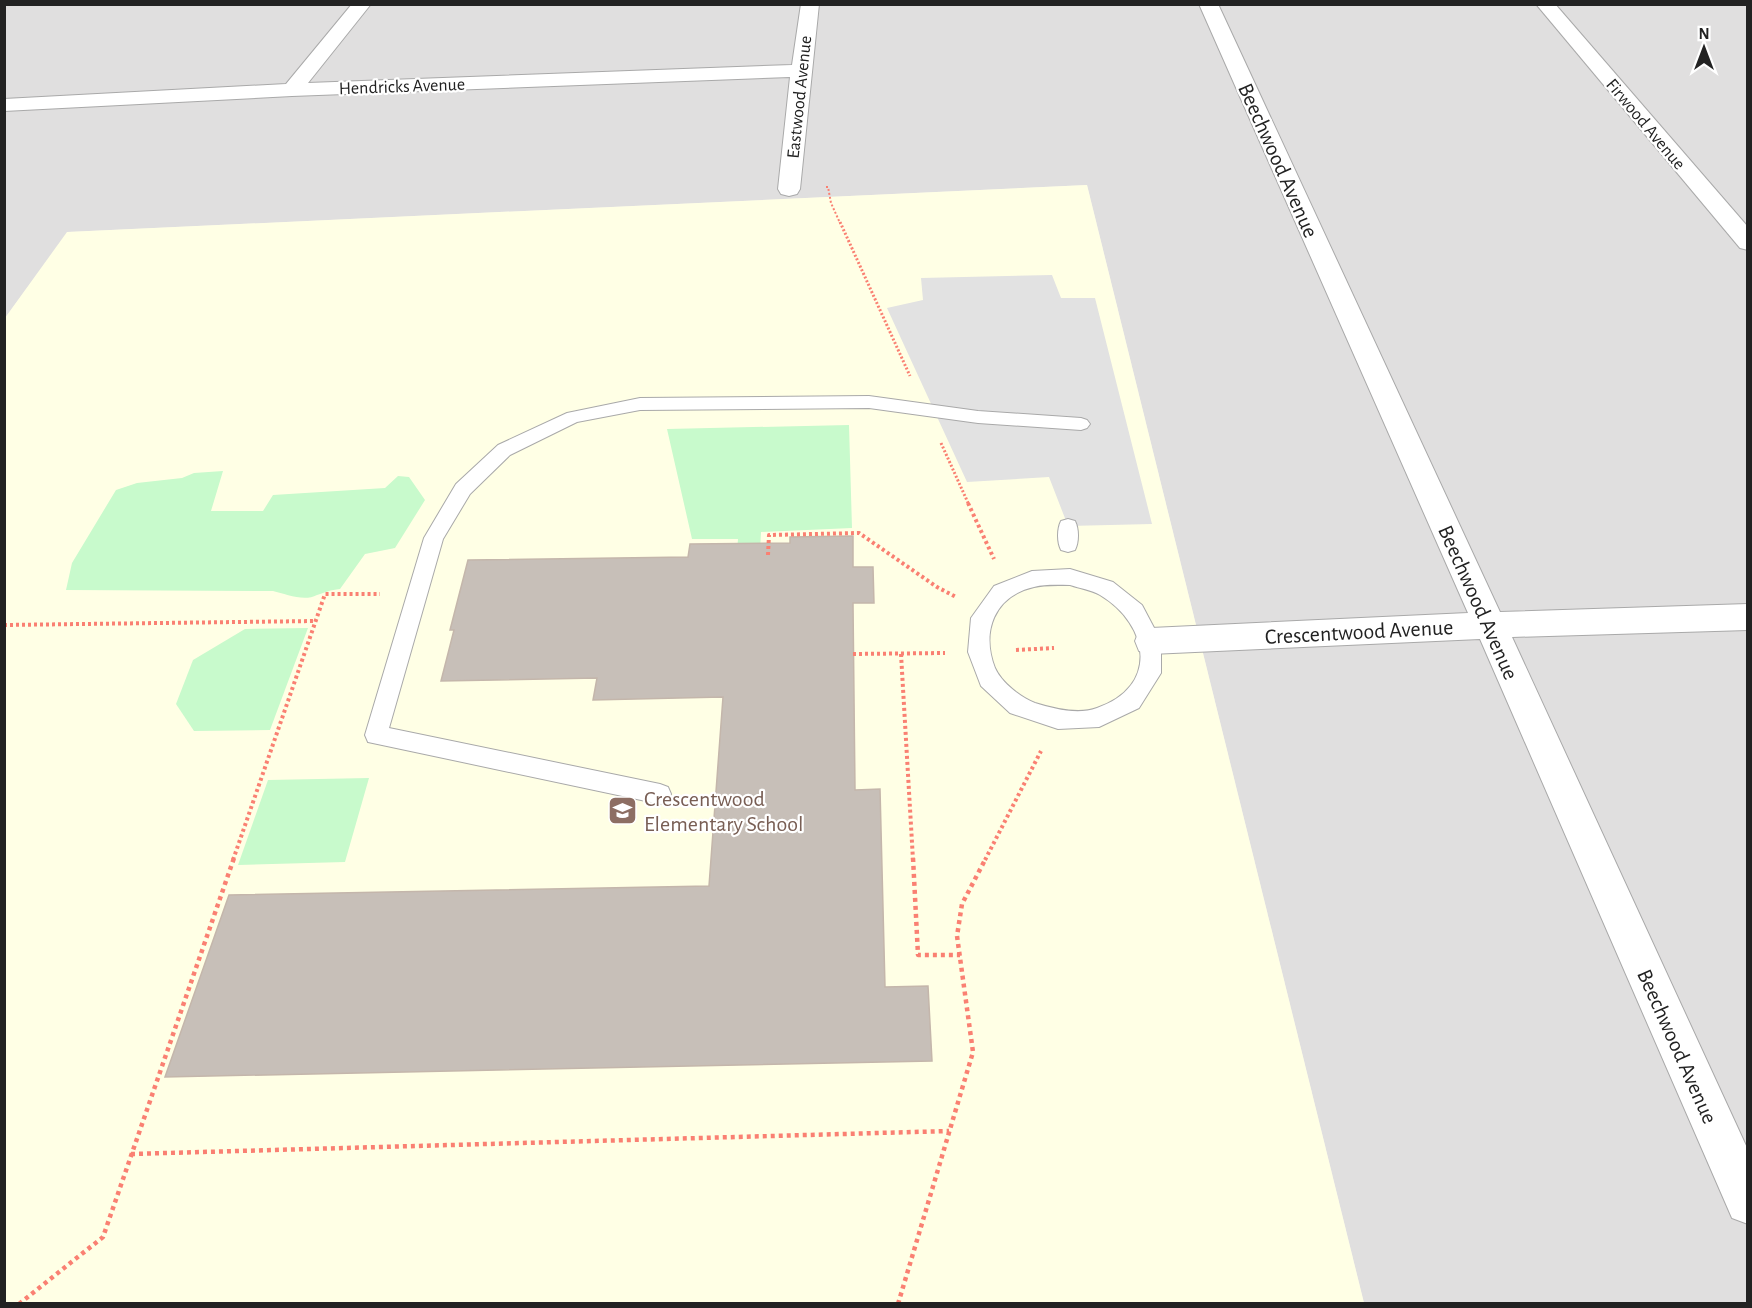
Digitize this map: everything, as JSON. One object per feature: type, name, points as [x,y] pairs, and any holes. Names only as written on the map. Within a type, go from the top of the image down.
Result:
[{"type":"street","points":[[292,90],[362,4]]},
{"type":"street","name":"Eastwood Avenue","points":[[789,189],[810,4]]},
{"type":"street","name":"Beechwood Avenue","points":[[1208,4],[1490,625],[1748,1202]]},
{"type":"street","name":"Firwood Avenue","points":[[1545,4],[1748,243]]},
{"type":"street","name":"Hendricks Avenue","points":[[4,105],[292,90],[801,71]]},
{"type":"street","name":"Crescentwood Avenue","points":[[1151,641],[1490,625],[1748,617]]},
{"type":"lane","points":[[660,794],[376,735],[434,538],[463,489],[504,450],[573,417],[640,404],[869,402],[926,411],[1081,424]]},
{"type":"lane","points":[[1070,577],[1106,588],[1135,611],[1151,641],[1150,673],[1131,701],[1099,717],[1058,720],[1018,706],[989,681],[978,652],[981,618],[985,612],[1001,592],[1032,579],[1070,577]]},
{"type":"path","points":[[789,189],[828,187],[831,203],[991,554]]},
{"type":"path","points":[[768,555],[769,535],[859,533],[942,591]]},
{"type":"path","points":[[19,1304],[103,1237],[325,594],[419,594]]},
{"type":"path","points":[[4,625],[316,621]]},
{"type":"path","points":[[1025,650],[1054,648]]},
{"type":"path","points":[[853,654],[924,654]]},
{"type":"path","points":[[901,654],[918,955],[960,955]]},
{"type":"path","points":[[898,1304],[973,1052],[957,936],[962,904],[1035,762]]},
{"type":"path","points":[[131,1154],[949,1131]]},
{"type":"shaded area","points":[[5,5],[1747,5],[1747,1303],[1364,1303],[1087,185],[68,232],[5,318]]},
{"type":"shaded area","name":"Crescentwood Elementary School","points":[[1087,185],[1364,1303],[5,1304],[5,318],[67,232]]},
{"type":"shaded area","points":[[1052,275],[1061,298],[1095,298],[1152,524],[1068,526],[1049,477],[967,482],[887,308],[923,300],[921,278]]},
{"type":"green space","points":[[849,425],[852,528],[761,532],[760,551],[737,551],[738,539],[692,539],[667,429]]},
{"type":"green space","points":[[223,471],[211,511],[263,511],[273,495],[385,488],[398,476],[409,477],[425,500],[395,548],[365,554],[340,589],[312,597],[295,597],[273,591],[66,590],[72,563],[116,490],[137,483],[182,478],[194,473]]},
{"type":"green space","points":[[308,628],[270,730],[194,731],[176,704],[193,660],[245,629]]},
{"type":"green space","points":[[369,778],[345,862],[238,865],[268,780]]},
{"type":"building","points":[[853,536],[853,567],[873,567],[874,603],[853,603],[855,790],[880,789],[885,987],[928,986],[932,1061],[165,1077],[229,895],[709,886],[723,697],[593,700],[597,678],[441,681],[454,630],[450,630],[468,560],[688,557],[690,544],[790,543],[790,537]]},
{"type":"place","name":"Crescentwood Elementary School","points":[[623,811]]}]
